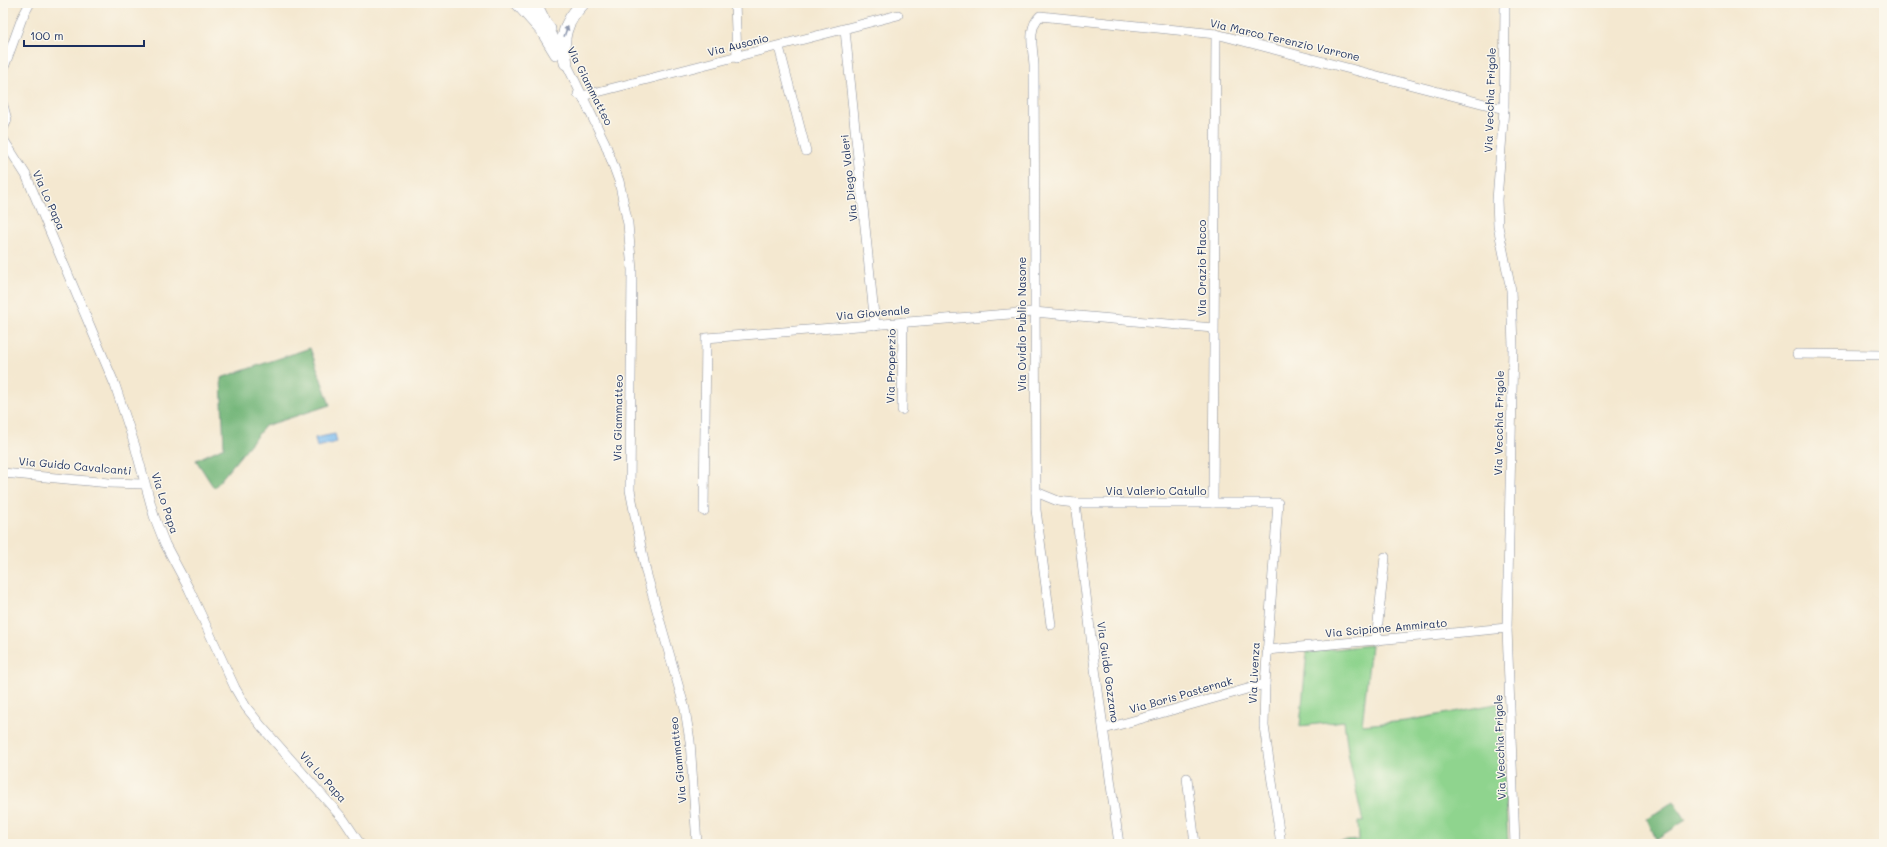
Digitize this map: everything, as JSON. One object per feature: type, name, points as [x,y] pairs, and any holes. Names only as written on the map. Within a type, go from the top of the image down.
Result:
[{"type":"highway","points":[[527,3],[549,29]]},
{"type":"highway","points":[[566,64],[563,43],[564,35],[570,20],[583,3]]},
{"type":"street","points":[[3,70],[22,18],[30,3]]},
{"type":"street","points":[[515,3],[541,32],[574,92],[582,96]]},
{"type":"street","name":"Via Giammatteo","points":[[537,3],[613,162],[628,224],[632,270],[630,490],[646,572],[685,710],[690,741],[697,844]]},
{"type":"street","points":[[735,3],[737,58]]},
{"type":"street","name":"Via Vecchia Frigole","points":[[1505,3],[1504,109],[1497,200],[1498,226],[1511,290],[1513,347],[1507,628],[1515,844]]},
{"type":"street","name":"Via Ausonio","points":[[582,96],[737,58],[898,15]]},
{"type":"street","name":"Via Marco Terenzio Varrone","points":[[1033,22],[1040,16],[1216,34],[1504,109]]},
{"type":"street","name":"Via Ovidio Publio Nasone","points":[[1033,22],[1036,510],[1051,625]]},
{"type":"street","name":"Via Diego Valeri","points":[[845,30],[876,325]]},
{"type":"street","name":"Via Orazio Flacco","points":[[1213,503],[1216,34]]},
{"type":"street","points":[[779,47],[806,151]]},
{"type":"street","points":[[3,104],[7,120],[3,129]]},
{"type":"street","name":"Via Lo Papa","points":[[3,139],[26,175],[112,378],[135,446],[144,484],[154,516],[235,688],[246,707],[262,727],[344,820],[360,844]]},
{"type":"street","name":"Via Giovenale","points":[[704,511],[706,338],[1034,312],[1214,328]]},
{"type":"street","name":"Via Properzio","points":[[902,410],[903,322]]},
{"type":"street","points":[[1797,354],[1884,355]]},
{"type":"street","name":"Via Guido Cavalcanti","points":[[3,473],[109,483],[144,484]]},
{"type":"street","name":"Via Valerio Catullo","points":[[1036,492],[1058,500],[1075,503],[1278,503]]},
{"type":"street","name":"Via Guido Gozzano","points":[[1075,503],[1093,654],[1119,844]]},
{"type":"street","name":"Via Livenza","points":[[1278,503],[1264,684],[1264,726],[1281,844]]},
{"type":"street","points":[[1376,641],[1385,557]]},
{"type":"street","name":"Via Scipione Ammirato","points":[[1267,650],[1507,628]]},
{"type":"street","name":"Via Boris Pasternak","points":[[1104,730],[1264,684]]},
{"type":"street","points":[[1187,778],[1196,844]]},
{"type":"green space","points":[[310,348],[330,405],[265,426],[214,488],[196,460],[224,447],[221,378]]},
{"type":"green space","points":[[1371,645],[1362,725],[1406,721],[1501,703],[1508,844],[1313,844],[1359,840],[1358,822],[1363,822],[1349,758],[1344,721],[1300,726],[1307,652]]},
{"type":"green space","points":[[1674,801],[1686,820],[1656,839],[1647,819]]},
{"type":"water","points":[[335,434],[337,442],[317,447],[315,438]]}]
